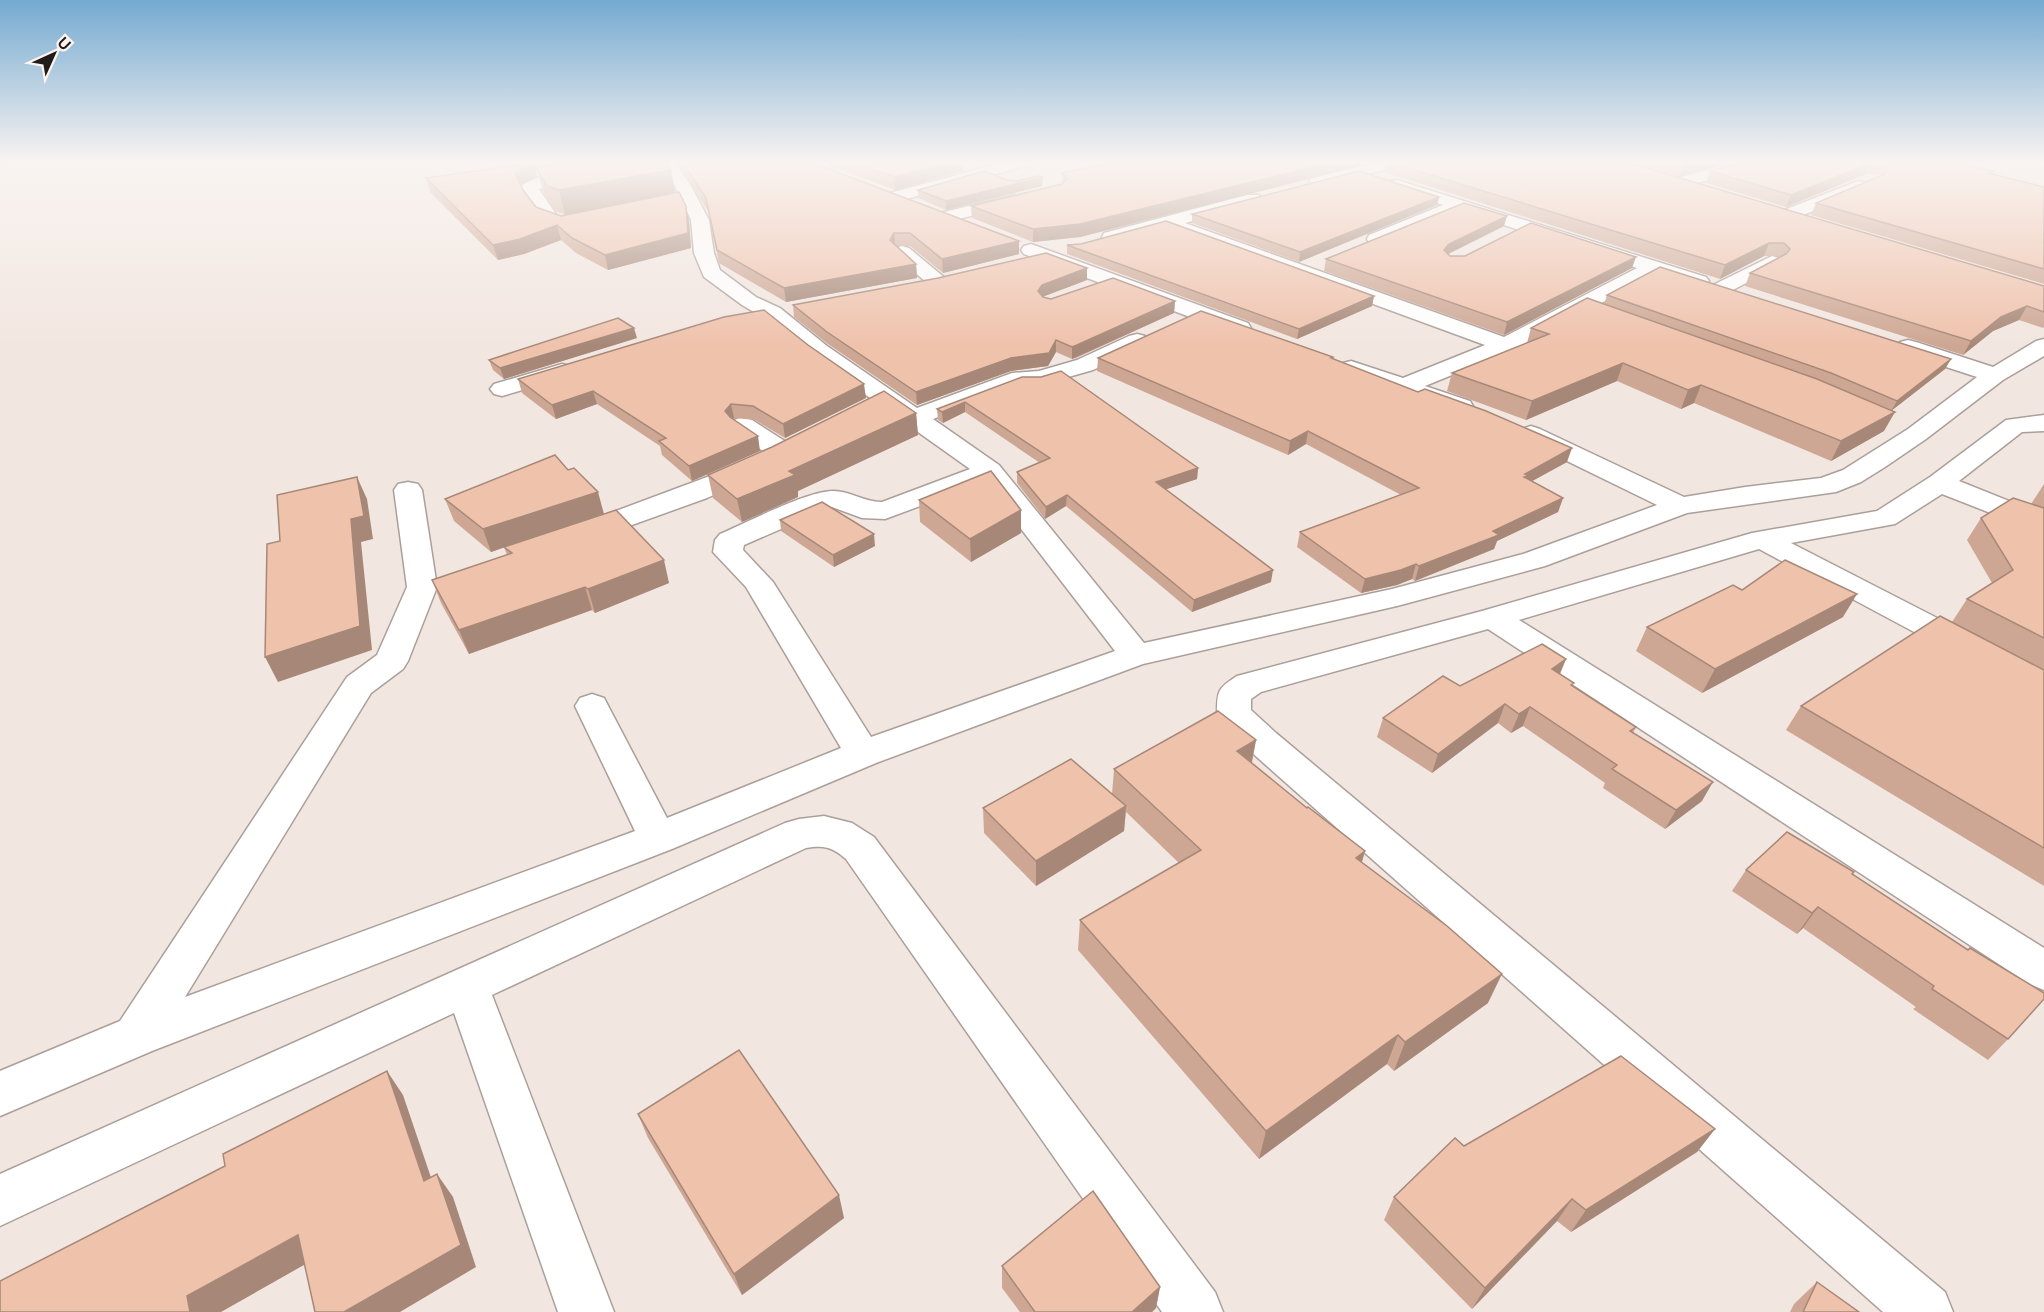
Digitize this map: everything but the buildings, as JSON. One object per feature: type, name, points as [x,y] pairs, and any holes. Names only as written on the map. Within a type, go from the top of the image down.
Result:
[{"type":"street","points":[[701,224],[704,253],[711,273],[749,302],[783,311],[819,351],[876,405],[914,418],[990,471],[1136,655]]},
{"type":"street","points":[[963,224],[978,230]]},
{"type":"street","points":[[1091,242],[1156,224]]},
{"type":"street","points":[[1170,224],[1505,345]]},
{"type":"street","points":[[1354,248],[1412,224]]},
{"type":"street","points":[[1520,224],[1744,295]]},
{"type":"street","points":[[1506,236],[1526,226]]},
{"type":"street","points":[[1071,247],[1026,253],[1113,280],[1263,337]]},
{"type":"street","points":[[902,252],[938,282]]},
{"type":"street","points":[[1302,270],[1323,261]]},
{"type":"street","points":[[1722,288],[1772,262]]},
{"type":"street","points":[[1404,386],[1505,345],[1654,267]]},
{"type":"street","points":[[916,286],[960,277]]},
{"type":"street","points":[[1082,292],[1113,280]]},
{"type":"street","points":[[1581,306],[1603,314]]},
{"type":"street","points":[[738,318],[783,311]]},
{"type":"street","points":[[914,418],[1001,384],[1020,378],[1040,378],[1085,364],[1199,313]]},
{"type":"street","points":[[1893,342],[1995,375]]},
{"type":"street","points":[[0,1094],[136,1036],[658,838],[863,754],[1136,655],[1397,597],[1523,563],[1681,507],[1745,495],[1826,486],[1852,476],[1907,430],[2044,346]]},
{"type":"street","points":[[1325,359],[1481,413]]},
{"type":"street","points":[[501,390],[579,366]]},
{"type":"street","points":[[1925,1312],[1263,742],[1234,713],[1234,694],[1249,684],[1493,618],[1762,539],[1886,518],[1940,483],[2015,425],[2044,423]]},
{"type":"street","points":[[556,542],[697,492],[796,448],[743,425]]},
{"type":"street","points":[[1513,426],[1556,444],[1681,507]]},
{"type":"street","points":[[863,754],[758,582],[728,552],[730,540],[814,504],[837,500],[862,510],[885,511],[990,471]]},
{"type":"street","points":[[1940,483],[2044,525]]},
{"type":"street","points":[[136,1036],[359,685],[391,661],[433,584],[408,489]]},
{"type":"street","points":[[1762,539],[2044,687]]},
{"type":"street","points":[[1493,618],[2044,971]]},
{"type":"street","points":[[592,706],[658,838]]},
{"type":"street","points":[[0,1200],[799,834],[819,831],[838,832],[860,848],[1195,1312]]},
{"type":"street","points":[[466,985],[586,1312]]}]
